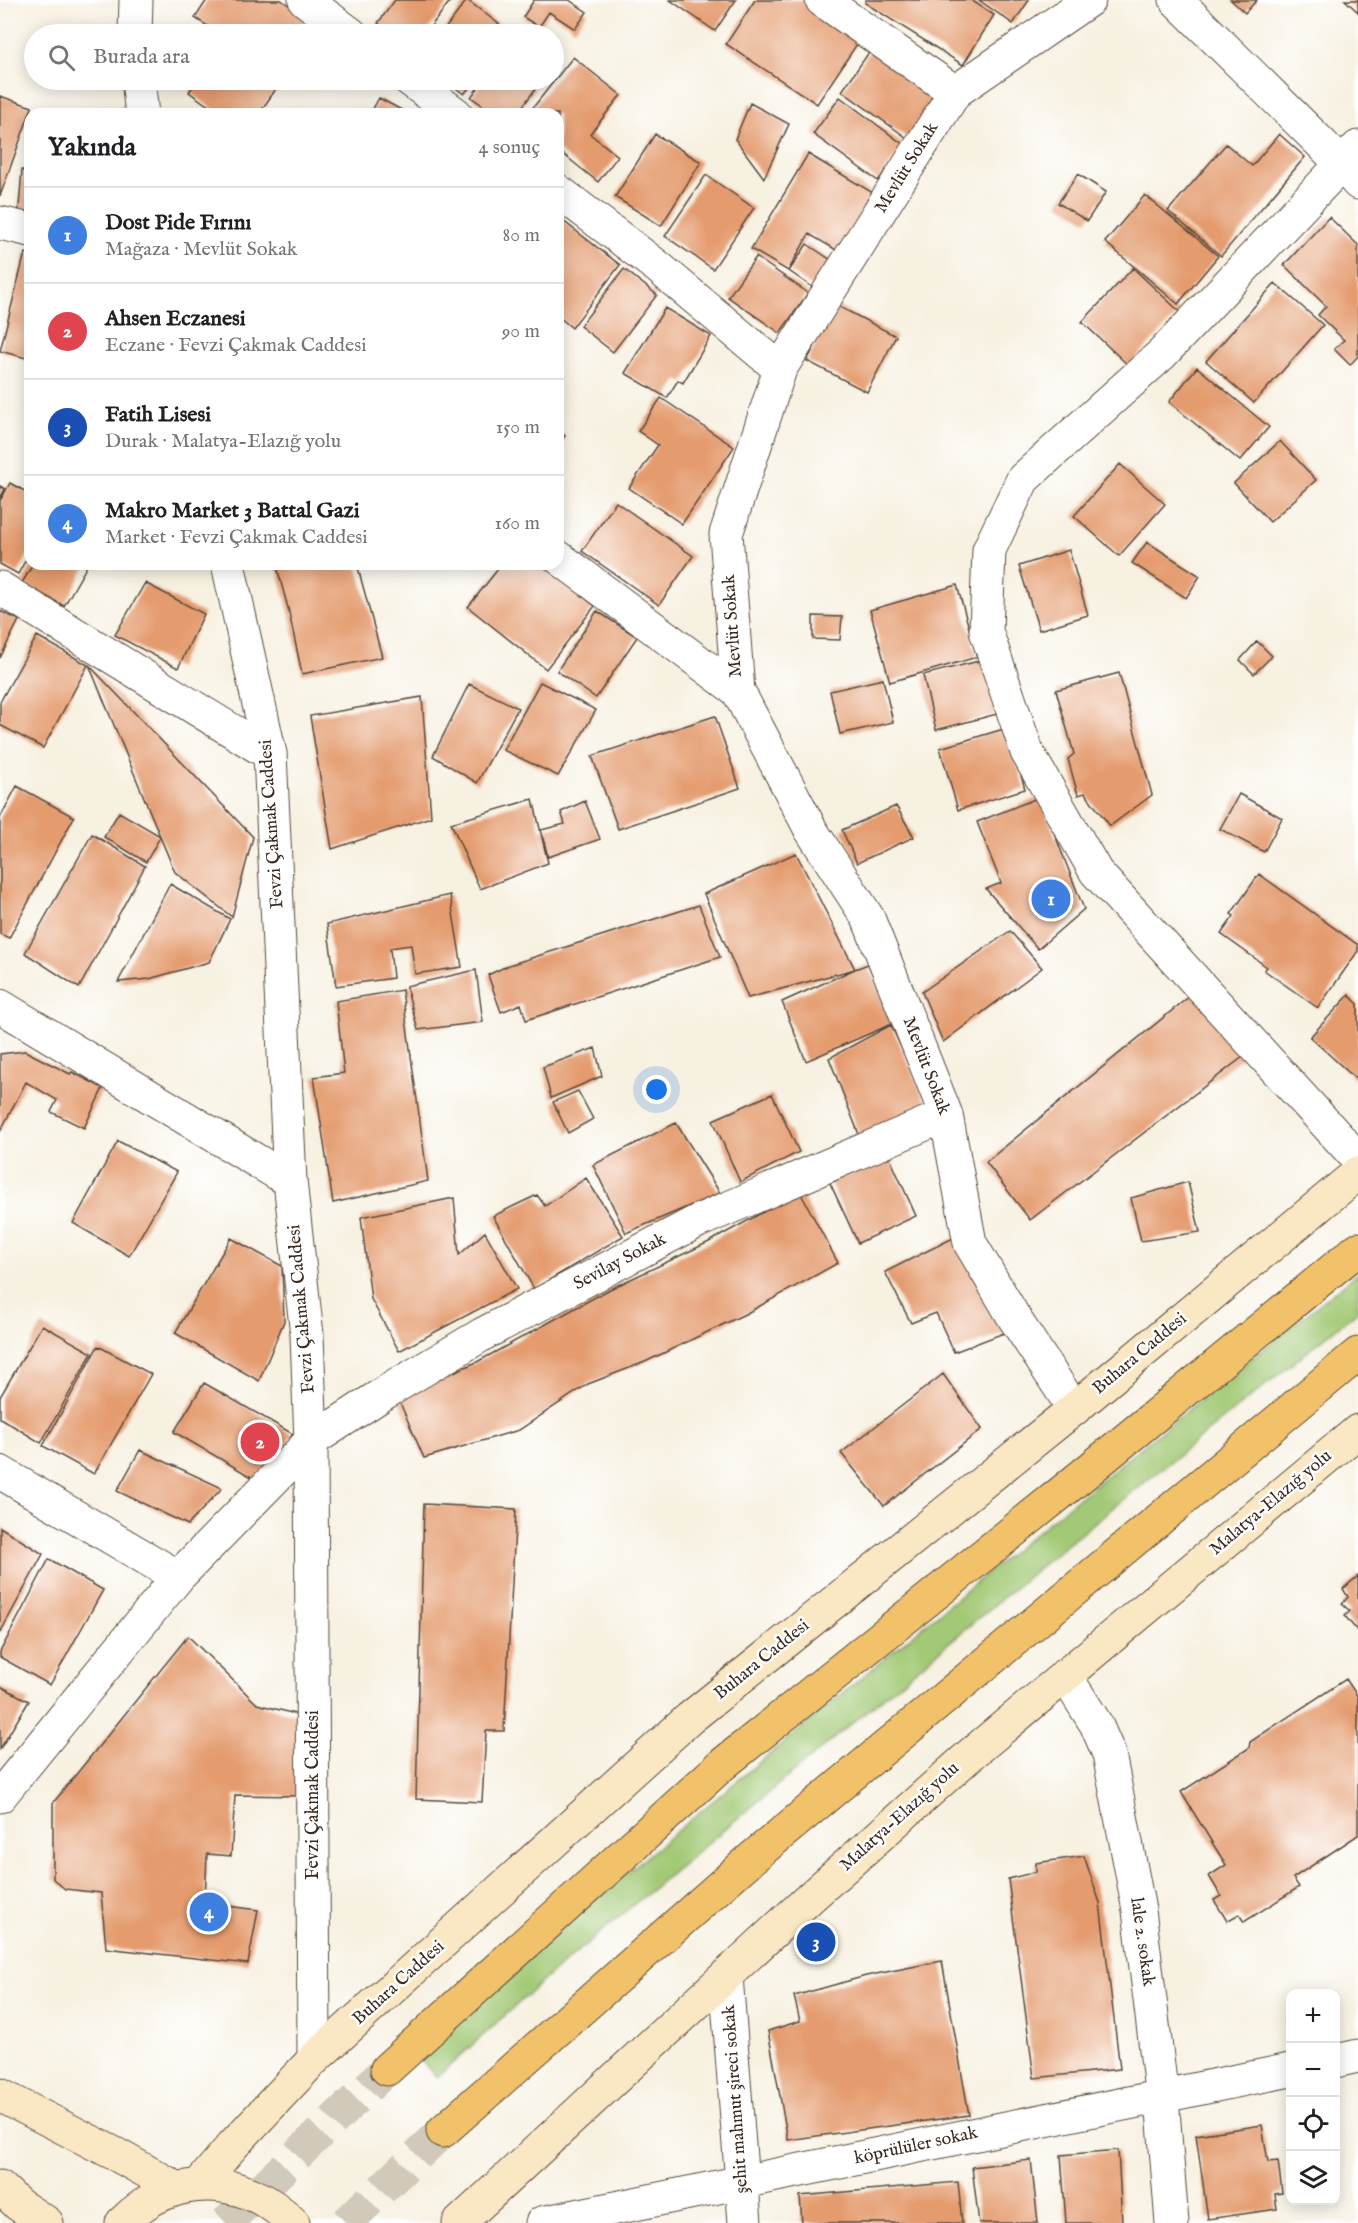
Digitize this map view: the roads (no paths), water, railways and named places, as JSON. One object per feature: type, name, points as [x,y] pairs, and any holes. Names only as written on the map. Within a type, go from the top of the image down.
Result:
[{"type":"highway","points":[[387,2069],[723,1764],[1062,1492],[1358,1249]]},
{"type":"highway","points":[[443,2131],[752,1858],[1358,1354]]},
{"type":"main road","name":"Buhara Caddesi","points":[[188,2187],[233,2145],[315,2060],[690,1718],[1074,1409],[1358,1173]]},
{"type":"main road","name":"Malatya-Elazığ yolu","points":[[459,2223],[812,1896],[960,1763],[1358,1431]]},
{"type":"main road","points":[[0,2095],[117,2155],[188,2187]]},
{"type":"main road","points":[[122,2223],[139,2207],[158,2196],[188,2187],[221,2185],[252,2194],[280,2210],[293,2223]]},
{"type":"main road","points":[[0,2187],[19,2205],[46,2223]]},
{"type":"street","points":[[135,24],[136,0]]},
{"type":"street","points":[[305,0],[337,24]]},
{"type":"street","points":[[822,0],[955,92]]},
{"type":"street","name":"Mevlüt Sokak","points":[[1074,1409],[1015,1319],[970,1243],[946,1115],[868,918],[810,830],[738,691],[726,534],[780,369],[955,92],[1089,0]]},
{"type":"street","points":[[1176,0],[1353,165],[1162,354],[1023,479],[989,550],[986,630],[1027,752],[1096,872],[1358,1159]]},
{"type":"street","points":[[139,90],[141,108]]},
{"type":"street","points":[[424,90],[448,108]]},
{"type":"street","points":[[564,196],[658,267],[780,369]]},
{"type":"street","points":[[0,223],[24,229]]},
{"type":"street","points":[[564,561],[738,691]]},
{"type":"street","name":"Fevzi Çakmak Caddesi","points":[[229,570],[270,754],[290,1180],[307,1335],[311,1441],[315,2060]]},
{"type":"street","points":[[0,588],[270,754]]},
{"type":"street","points":[[0,1006],[290,1180]]},
{"type":"street","name":"Sevilay Sokak","points":[[0,1796],[177,1577],[311,1441],[386,1392],[483,1334],[698,1221],[946,1115]]},
{"type":"street","points":[[0,1472],[177,1577]]},
{"type":"street","name":"lale 2. sokak","points":[[1065,1675],[1095,1724],[1108,1754],[1139,1910],[1162,2098],[1172,2223]]},
{"type":"street","name":"şehit mahmut şireci sokak","points":[[726,1976],[745,2223]]},
{"type":"street","points":[[1340,2060],[1358,2056]]},
{"type":"street","name":"köprülüler sokak","points":[[542,2223],[1286,2071]]},
{"type":"tunnel","points":[[226,2223],[387,2069]]},
{"type":"tunnel","points":[[346,2223],[443,2131]]},
{"type":"place","name":"Dost Pide Fırını","points":[[1051,899]]},
{"type":"place","name":"Ahsen Eczanesi","points":[[260,1442]]},
{"type":"place","name":"Makro Market 3 Battal Gazi","points":[[209,1912]]},
{"type":"place","name":"Fatih Lisesi","points":[[816,1942]]}]
